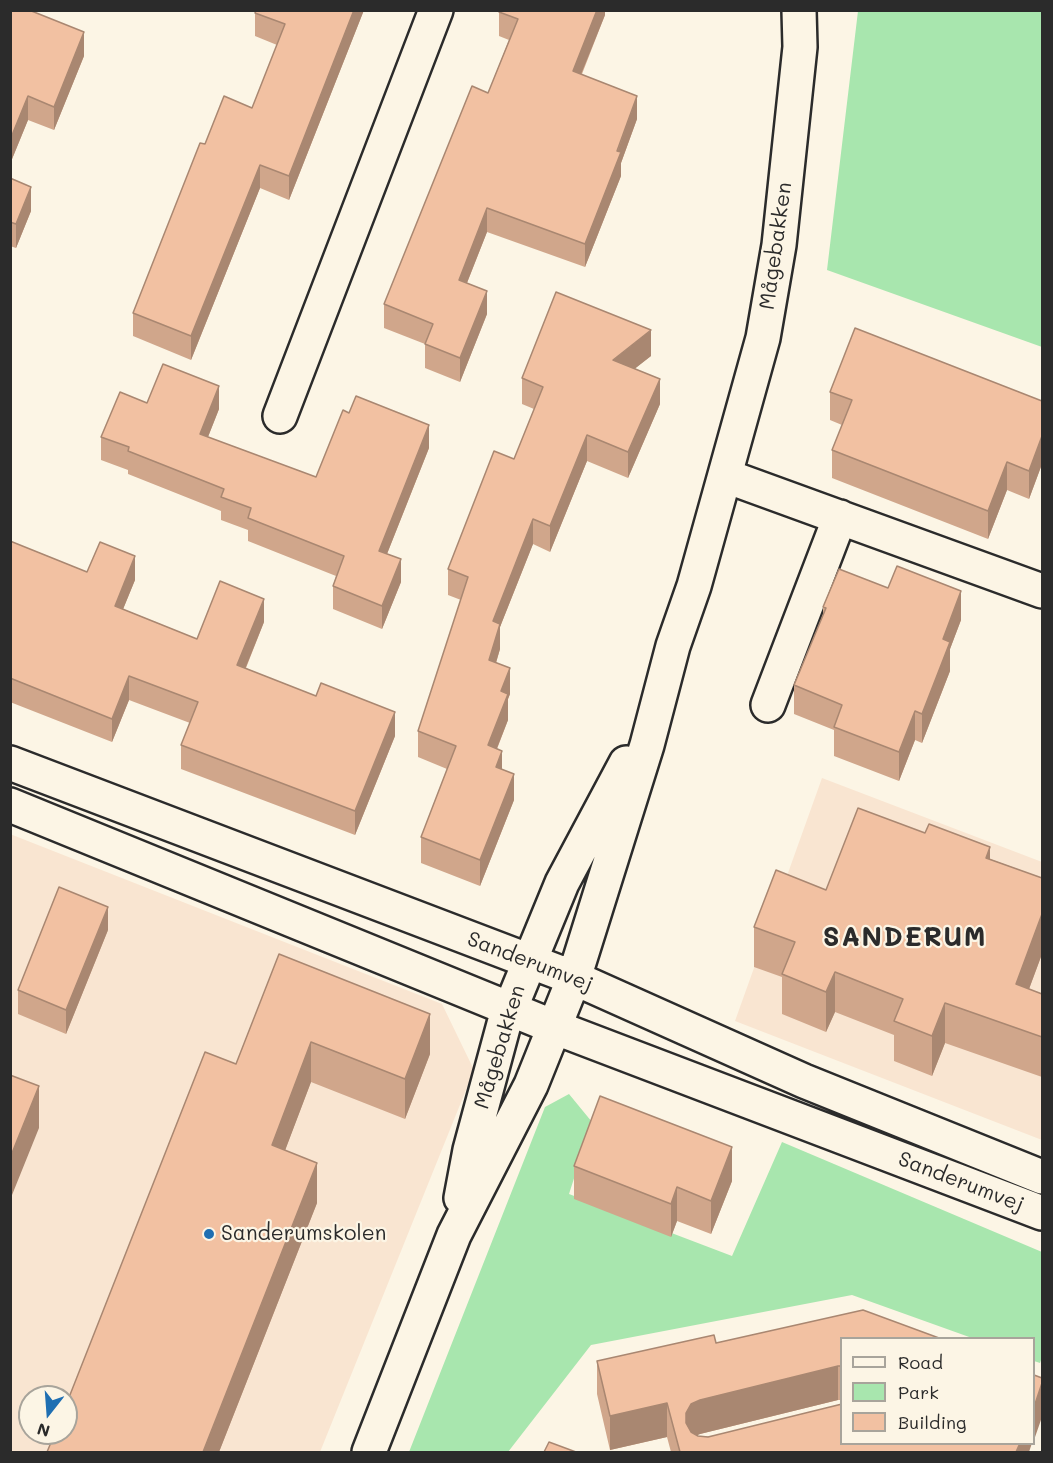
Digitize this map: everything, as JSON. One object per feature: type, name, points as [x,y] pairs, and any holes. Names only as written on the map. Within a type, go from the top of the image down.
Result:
[{"type":"street","points":[[280,416],[436,10]]},
{"type":"street","name":"Mågebakken","points":[[369,1452],[454,1235],[531,1085],[574,978],[647,744],[726,476],[763,338],[779,245],[800,47],[799,10]]},
{"type":"street","points":[[726,476],[1042,591]]},
{"type":"street","points":[[768,705],[840,517]]},
{"type":"street","name":"Mågebakken","points":[[454,1235],[470,1150],[510,1008],[528,961],[562,883],[656,708]]},
{"type":"street","name":"Sanderumvej","points":[[10,763],[574,978],[804,1081],[1042,1177]]},
{"type":"street","name":"Sanderumvej","points":[[10,805],[554,1027],[1042,1213]]},
{"type":"shaded area","points":[[822,778],[1042,862],[1042,1140],[735,1021]]},
{"type":"shaded area","name":"Sanderumskolen","points":[[10,834],[442,1004],[474,1070],[320,1452],[11,1452]]},
{"type":"green space","points":[[858,11],[1042,11],[1042,347],[827,270]]},
{"type":"green space","points":[[569,1094],[592,1122],[569,1194],[732,1256],[782,1142],[1042,1252],[1042,1357],[1040,1363],[1035,1361],[1035,1337],[969,1337],[852,1295],[591,1345],[508,1452],[409,1452],[545,1107]]},
{"type":"building","points":[[10,10],[29,10],[84,32],[54,107],[28,96],[10,140]]},
{"type":"building","points":[[256,10],[354,10],[289,176],[260,165],[191,336],[133,313],[200,143],[205,144],[224,96],[252,108],[285,24],[255,13]]},
{"type":"building","points":[[500,10],[597,10],[573,71],[637,96],[617,151],[621,152],[585,244],[487,208],[459,280],[487,291],[460,358],[425,344],[433,324],[384,304],[472,86],[488,93],[518,19],[499,12]]},
{"type":"building","points":[[10,178],[31,187],[16,224],[10,222]]},
{"type":"building","points":[[556,292],[651,330],[613,360],[660,379],[628,452],[587,435],[550,526],[533,519],[493,621],[500,624],[489,660],[510,668],[501,691],[508,694],[488,745],[502,751],[496,767],[514,774],[480,860],[421,837],[456,746],[418,731],[468,577],[448,569],[494,451],[514,459],[543,387],[522,378]]},
{"type":"building","points":[[855,328],[1042,401],[1042,436],[1029,471],[1007,462],[988,511],[832,450],[852,400],[830,392]]},
{"type":"building","points":[[163,364],[219,386],[200,434],[316,477],[343,410],[349,413],[356,396],[429,425],[379,551],[401,559],[382,606],[333,586],[344,556],[248,518],[251,508],[221,497],[224,489],[128,451],[129,447],[101,437],[120,392],[147,403]]},
{"type":"building","points":[[10,541],[87,572],[100,542],[135,556],[115,606],[197,639],[220,581],[264,599],[237,665],[316,696],[321,683],[395,712],[355,811],[181,745],[198,702],[129,676],[112,719],[10,678]]},
{"type":"building","points":[[897,566],[961,591],[943,639],[950,642],[922,714],[915,711],[899,752],[834,727],[842,705],[794,685],[826,608],[823,607],[839,569],[888,588]]},
{"type":"building","points":[[858,808],[925,833],[929,824],[990,847],[986,858],[1042,878],[1042,914],[1016,984],[1042,994],[1042,1037],[945,1003],[932,1036],[894,1021],[903,999],[835,972],[826,992],[782,974],[795,942],[754,927],[776,870],[826,890]]},
{"type":"building","points":[[59,887],[108,907],[66,1010],[18,990]]},
{"type":"building","points":[[279,954],[430,1014],[405,1079],[311,1042],[272,1145],[317,1163],[203,1452],[47,1452],[50,1445],[78,1445],[78,1385],[74,1385],[205,1052],[236,1064]]},
{"type":"building","points":[[10,1075],[39,1086],[10,1158]]},
{"type":"building","points":[[600,1096],[732,1147],[711,1201],[677,1187],[671,1204],[574,1166]]},
{"type":"building","points":[[863,1310],[936,1337],[840,1337],[840,1366],[691,1404],[686,1413],[686,1423],[691,1432],[698,1436],[708,1437],[840,1404],[840,1445],[1019,1445],[1016,1452],[680,1452],[667,1403],[610,1416],[597,1361],[714,1335],[716,1343]]},
{"type":"building","points":[[1035,1375],[1042,1378],[1035,1404]]},
{"type":"building","points":[[549,1442],[576,1452],[544,1452]]},
{"type":"place","name":"Sanderumskolen","points":[[209,1234]]},
{"type":"district","name":"SANDERUM","points":[[905,938]]}]
